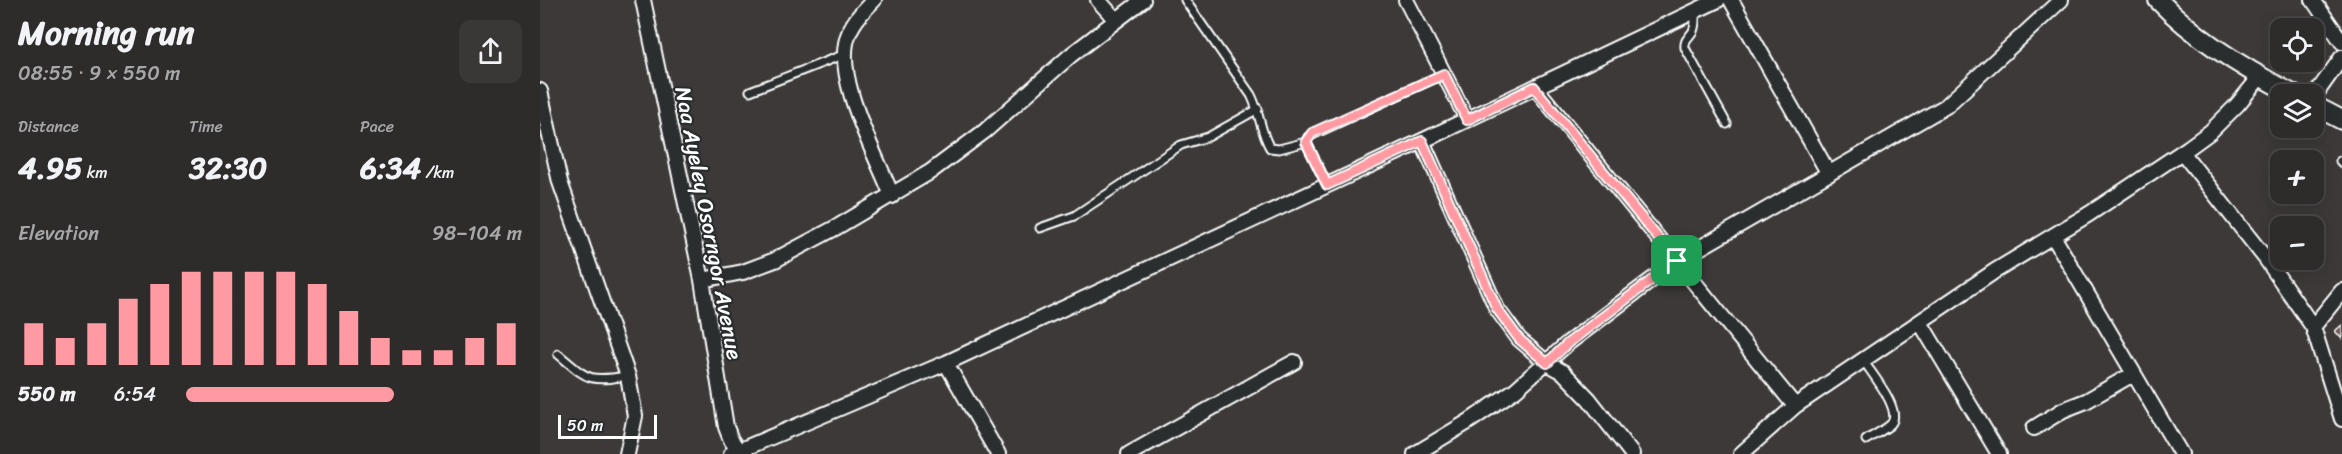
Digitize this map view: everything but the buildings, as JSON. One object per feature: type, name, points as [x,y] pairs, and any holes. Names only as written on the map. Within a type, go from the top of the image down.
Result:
[{"type":"street","name":"Naa Ayeley Osorngor Avenue","points":[[643,0],[702,280],[726,427],[737,453]]},
{"type":"street","points":[[873,0],[848,34],[845,54],[848,81],[856,113],[892,196]]},
{"type":"street","points":[[1098,0],[1116,20]]},
{"type":"street","points":[[702,280],[743,272],[775,260],[892,196],[930,172],[985,130],[1071,55],[1143,0]]},
{"type":"street","points":[[1406,0],[1467,120]]},
{"type":"street","points":[[737,453],[946,363],[1718,0]]},
{"type":"street","points":[[1731,0],[1829,174]]},
{"type":"street","points":[[1415,454],[1515,390],[1568,343],[1677,261],[1946,106],[2061,0]]},
{"type":"street","points":[[2158,0],[2181,23],[2230,59],[2274,84]]},
{"type":"street","points":[[2313,0],[2342,42]]},
{"type":"street","points":[[2323,84],[2342,57]]},
{"type":"street","points":[[1741,454],[1795,406],[1995,271],[2053,236],[2210,132],[2237,105],[2260,77]]},
{"type":"street","points":[[1534,87],[1795,406]]},
{"type":"street","points":[[540,91],[544,118],[561,182],[628,376],[635,416],[627,454]]},
{"type":"street","points":[[2324,111],[2342,120]]},
{"type":"street","points":[[1422,141],[1497,309],[1519,339],[1547,363],[1563,372],[1632,454]]},
{"type":"street","points":[[2182,152],[2266,258],[2313,327],[2338,393],[2342,419]]},
{"type":"street","points":[[2053,236],[2181,454]]},
{"type":"street","points":[[2313,327],[2342,291]]},
{"type":"street","points":[[1920,322],[2000,454]]},
{"type":"street","points":[[1129,454],[1294,362]]},
{"type":"street","points":[[946,363],[998,454]]},
{"type":"street","points":[[2034,428],[2063,410],[2086,401],[2133,374]]},
{"type":"lane","points":[[1185,0],[1251,95],[1258,109],[1265,139],[1270,148],[1279,149],[1306,142],[1312,133],[1444,74]]},
{"type":"lane","points":[[1695,11],[1696,23],[1693,32],[1685,40],[1685,48],[1727,124]]},
{"type":"lane","points":[[750,91],[845,54]]},
{"type":"lane","points":[[1040,228],[1074,216],[1181,145],[1208,137],[1258,109]]},
{"type":"lane","points":[[1306,142],[1327,185]]},
{"type":"lane","points":[[558,354],[589,378],[599,380],[628,376]]},
{"type":"lane","points":[[1863,360],[1894,408],[1894,418],[1890,424],[1866,440]]},
{"type":"route","points":[[1444,74],[1467,120],[1534,87],[1677,261],[1568,343],[1547,363],[1519,339],[1497,309],[1422,141],[1327,185],[1306,142],[1312,133],[1444,74]]}]
